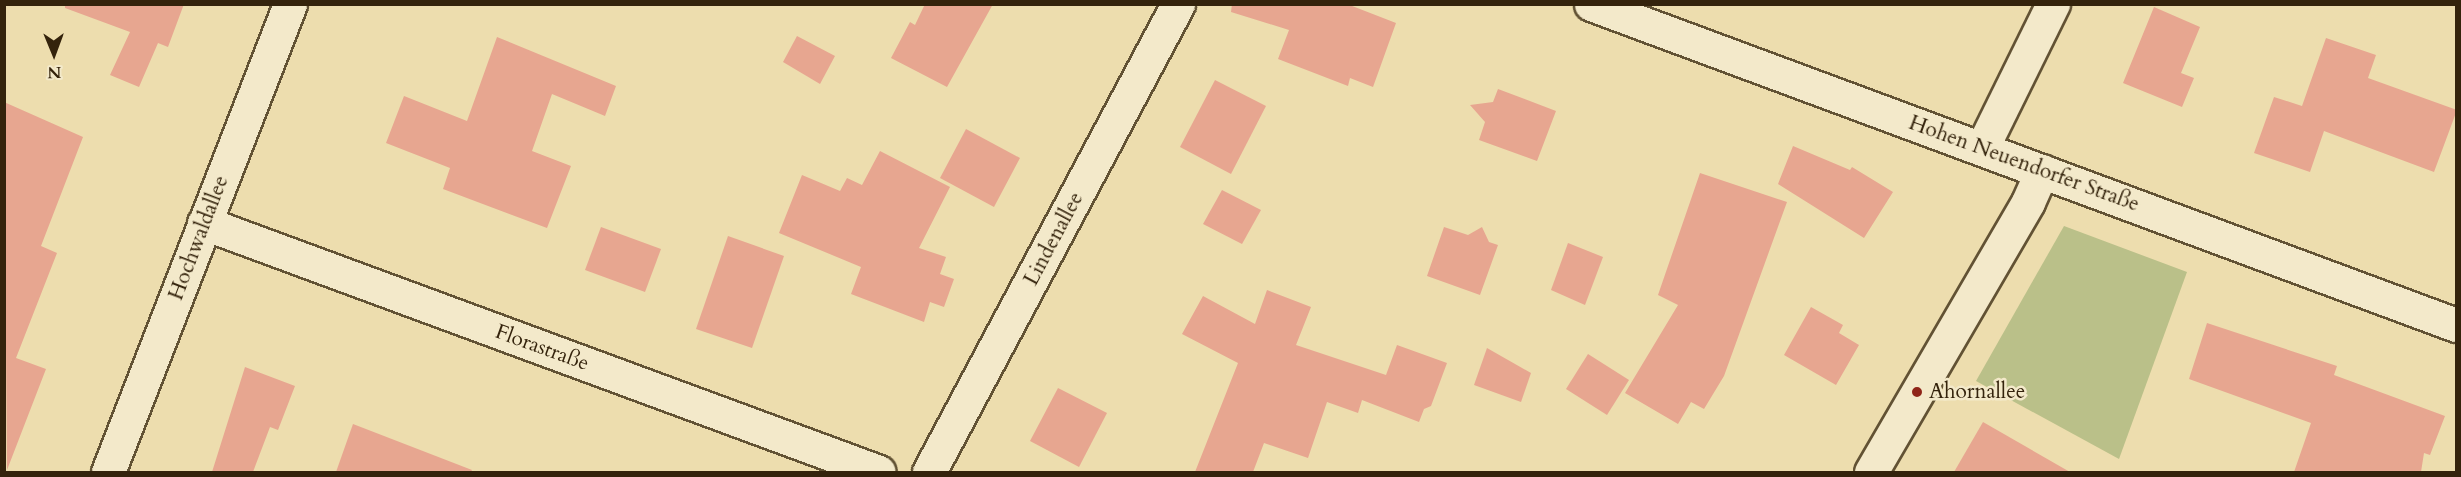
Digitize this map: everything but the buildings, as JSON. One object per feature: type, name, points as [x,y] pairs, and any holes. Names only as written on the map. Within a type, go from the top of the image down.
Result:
[{"type":"street","name":"Hochwaldallee","points":[[108,472],[290,4]]},
{"type":"street","name":"Lindenallee","points":[[929,472],[1178,4]]},
{"type":"street","name":"Hohen Neuendorfer Straße","points":[[1591,4],[2457,325]]},
{"type":"street","points":[[1982,148],[2053,4]]},
{"type":"street","points":[[1871,472],[2028,202],[2042,171]]},
{"type":"street","name":"Florastraße","points":[[204,223],[879,472]]},
{"type":"green space","points":[[2064,226],[2187,272],[2119,459],[1976,381]]},
{"type":"place","name":"Ahornallee","points":[[1917,392]]}]
